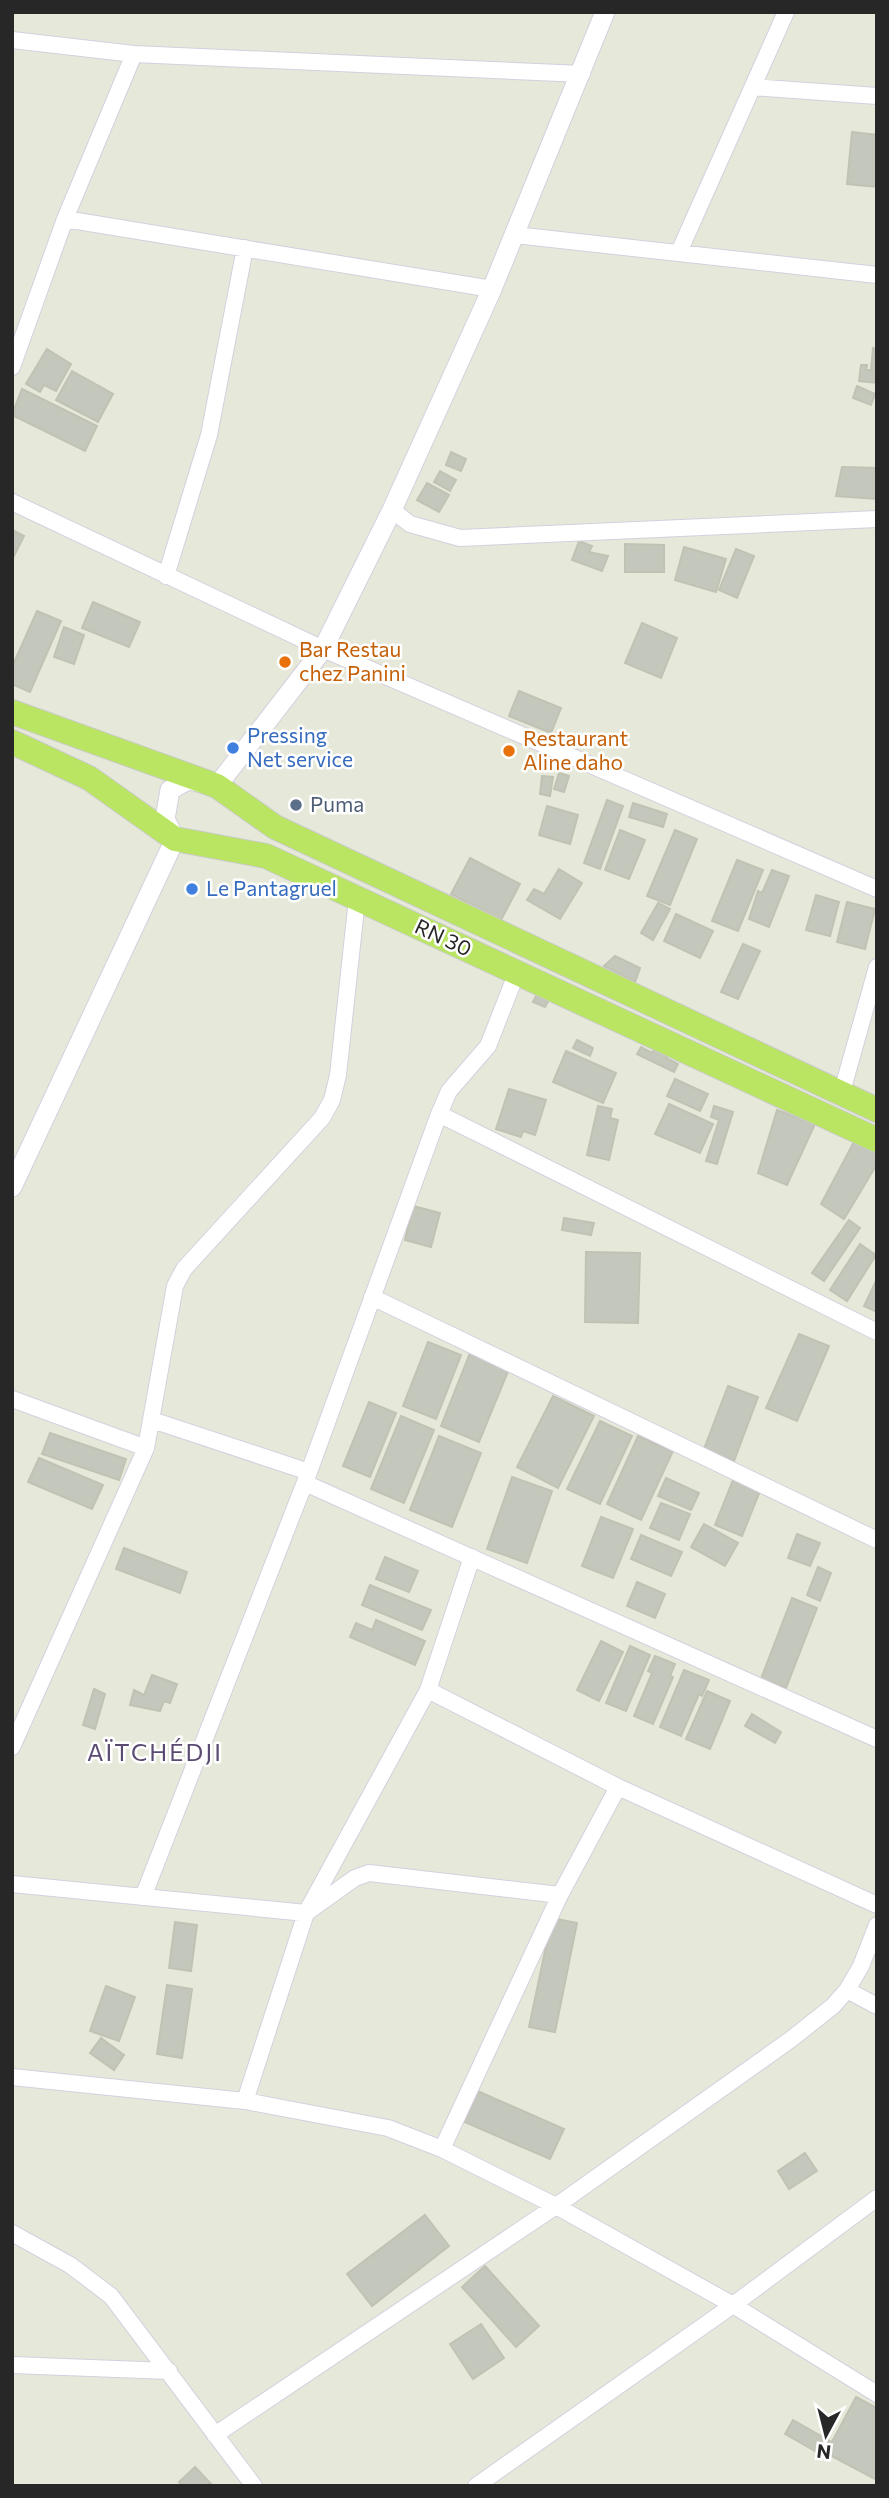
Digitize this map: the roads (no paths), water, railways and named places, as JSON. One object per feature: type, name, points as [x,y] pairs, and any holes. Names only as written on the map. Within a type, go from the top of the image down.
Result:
[{"type":"main road","name":"RN 30","points":[[12,712],[217,786],[275,827],[877,1110]]},
{"type":"main road","name":"RN 30","points":[[12,741],[89,778],[175,839],[266,856],[877,1140]]},
{"type":"street","points":[[12,1187],[175,839],[164,819],[170,790],[188,780],[217,786],[323,649],[392,510],[492,289],[582,74],[605,12]]},
{"type":"street","points":[[679,252],[786,12]]},
{"type":"street","points":[[12,40],[134,54],[582,74]]},
{"type":"street","points":[[12,367],[65,219],[134,54]]},
{"type":"street","points":[[753,87],[877,96]]},
{"type":"street","points":[[65,219],[492,289]]},
{"type":"street","points":[[515,235],[877,275]]},
{"type":"street","points":[[166,576],[209,435],[246,248]]},
{"type":"street","points":[[12,502],[323,649],[877,889]]},
{"type":"street","points":[[392,510],[410,524],[460,538],[877,519]]},
{"type":"street","points":[[12,1747],[146,1448],[175,1286],[184,1269],[322,1118],[332,1100],[338,1075],[357,899]]},
{"type":"street","points":[[841,1095],[877,967]]},
{"type":"street","points":[[143,1897],[307,1477],[439,1114],[449,1091],[488,1046],[517,972]]},
{"type":"street","points":[[439,1114],[877,1332]]},
{"type":"street","points":[[372,1297],[877,1540]]},
{"type":"street","points":[[12,1399],[146,1448]]},
{"type":"street","points":[[152,1420],[307,1477],[472,1557],[877,1739]]},
{"type":"street","points":[[245,2101],[306,1913],[428,1690],[472,1557]]},
{"type":"street","points":[[428,1690],[618,1787],[877,1905]]},
{"type":"street","points":[[442,2149],[560,1895],[618,1787]]},
{"type":"street","points":[[12,1884],[306,1913],[355,1878],[369,1873],[560,1895]]},
{"type":"street","points":[[215,2435],[556,2206],[833,2007],[861,1966],[877,1925]]},
{"type":"street","points":[[847,1990],[877,2006]]},
{"type":"street","points":[[12,2077],[245,2101],[357,2120],[388,2128],[442,2149],[556,2206],[733,2305],[877,2394]]},
{"type":"street","points":[[476,2486],[875,2202]]},
{"type":"street","points":[[12,2233],[70,2264],[111,2296],[254,2486]]},
{"type":"street","points":[[12,2365],[169,2371]]},
{"type":"place","name":"Bar Restau chez Panini","points":[[285,662]]},
{"type":"place","name":"Pressing Net service","points":[[233,748]]},
{"type":"place","name":"Restaurant Aline daho","points":[[509,751]]},
{"type":"place","name":"Puma","points":[[296,805]]},
{"type":"place","name":"Le Pantagruel","points":[[192,889]]},
{"type":"district","name":"AÏTCHÉDJI","points":[[155,1753]]}]
